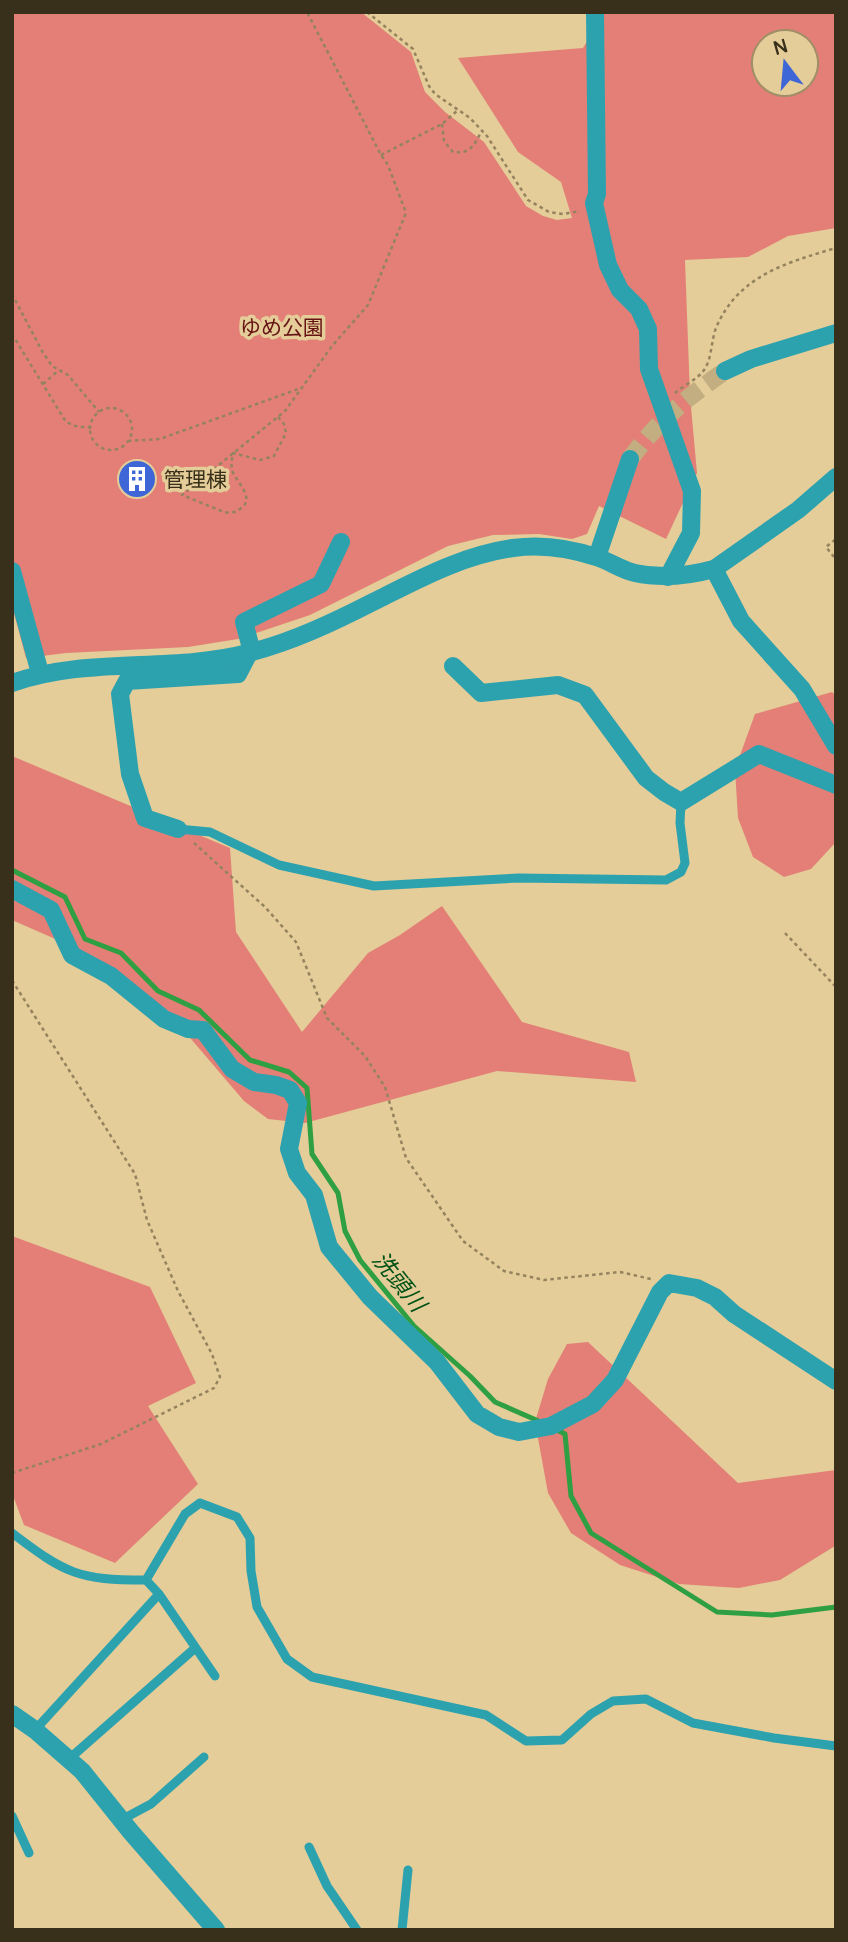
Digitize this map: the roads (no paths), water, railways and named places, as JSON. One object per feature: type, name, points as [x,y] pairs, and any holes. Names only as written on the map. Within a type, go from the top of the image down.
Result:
[{"type":"street","points":[[595,12],[597,194],[594,203],[608,265],[620,290],[639,309],[648,329],[649,369],[692,491],[691,533],[668,577]]},
{"type":"street","points":[[724,372],[751,359],[836,333]]},
{"type":"street","points":[[597,557],[631,459]]},
{"type":"street","points":[[12,683],[40,673],[84,667],[208,661],[250,652],[318,629],[424,576],[477,555],[514,547],[557,547],[597,557],[634,573],[668,577],[714,569],[798,510],[836,477]]},
{"type":"street","points":[[178,829],[145,818],[130,775],[120,694],[127,681],[238,674],[250,652],[244,622],[321,584],[341,542]]},
{"type":"street","points":[[714,569],[741,621],[802,689],[836,746]]},
{"type":"street","points":[[12,571],[40,673]]},
{"type":"street","points":[[453,666],[481,693],[558,685],[585,695],[646,778],[681,802],[759,754],[836,785]]},
{"type":"street","points":[[12,889],[51,909],[72,955],[111,976],[164,1019],[188,1029],[203,1030],[232,1069],[254,1082],[276,1084],[290,1090],[298,1103],[289,1149],[297,1173],[314,1195],[329,1247],[370,1297],[437,1362],[477,1414],[499,1427],[519,1432],[551,1426],[593,1404],[615,1380],[660,1292],[669,1283],[696,1288],[715,1297],[734,1314],[836,1381]]},
{"type":"street","points":[[15,1719],[35,1730],[82,1772],[216,1930]]},
{"type":"lane","points":[[178,829],[210,832],[279,865],[374,886],[519,878],[666,880],[681,872],[685,863],[680,823],[681,802]]},
{"type":"lane","points":[[146,1580],[186,1514],[200,1503],[237,1517],[250,1538],[251,1571],[257,1607],[287,1659],[312,1676],[486,1715],[526,1741],[562,1740],[591,1714],[613,1701],[646,1699],[693,1723],[836,1746]]},
{"type":"lane","points":[[12,1533],[51,1563],[79,1576],[100,1580],[146,1580],[159,1594],[194,1649],[215,1675]]},
{"type":"lane","points":[[35,1730],[159,1594]]},
{"type":"lane","points":[[69,1759],[194,1649]]},
{"type":"lane","points":[[121,1820],[151,1804],[204,1757]]},
{"type":"lane","points":[[12,1816],[29,1853]]},
{"type":"lane","points":[[309,1847],[327,1886],[357,1930]]},
{"type":"lane","points":[[402,1930],[408,1870]]},
{"type":"waterway","name":"洗頭川","points":[[12,870],[65,897],[85,939],[121,953],[158,991],[199,1010],[250,1060],[289,1072],[307,1088],[312,1154],[338,1193],[345,1231],[360,1260],[414,1326],[495,1402],[543,1423]]},
{"type":"waterway","name":"洗頭川","points":[[555,1429],[565,1434],[571,1496],[591,1533],[717,1612],[772,1615],[836,1607]]},
{"type":"tunnel","points":[[630,459],[673,411],[725,371]]},
{"type":"place","name":"管理棟","points":[[137,479]]},
{"type":"park label","name":"ゆめ公園","points":[[282,327]]}]
